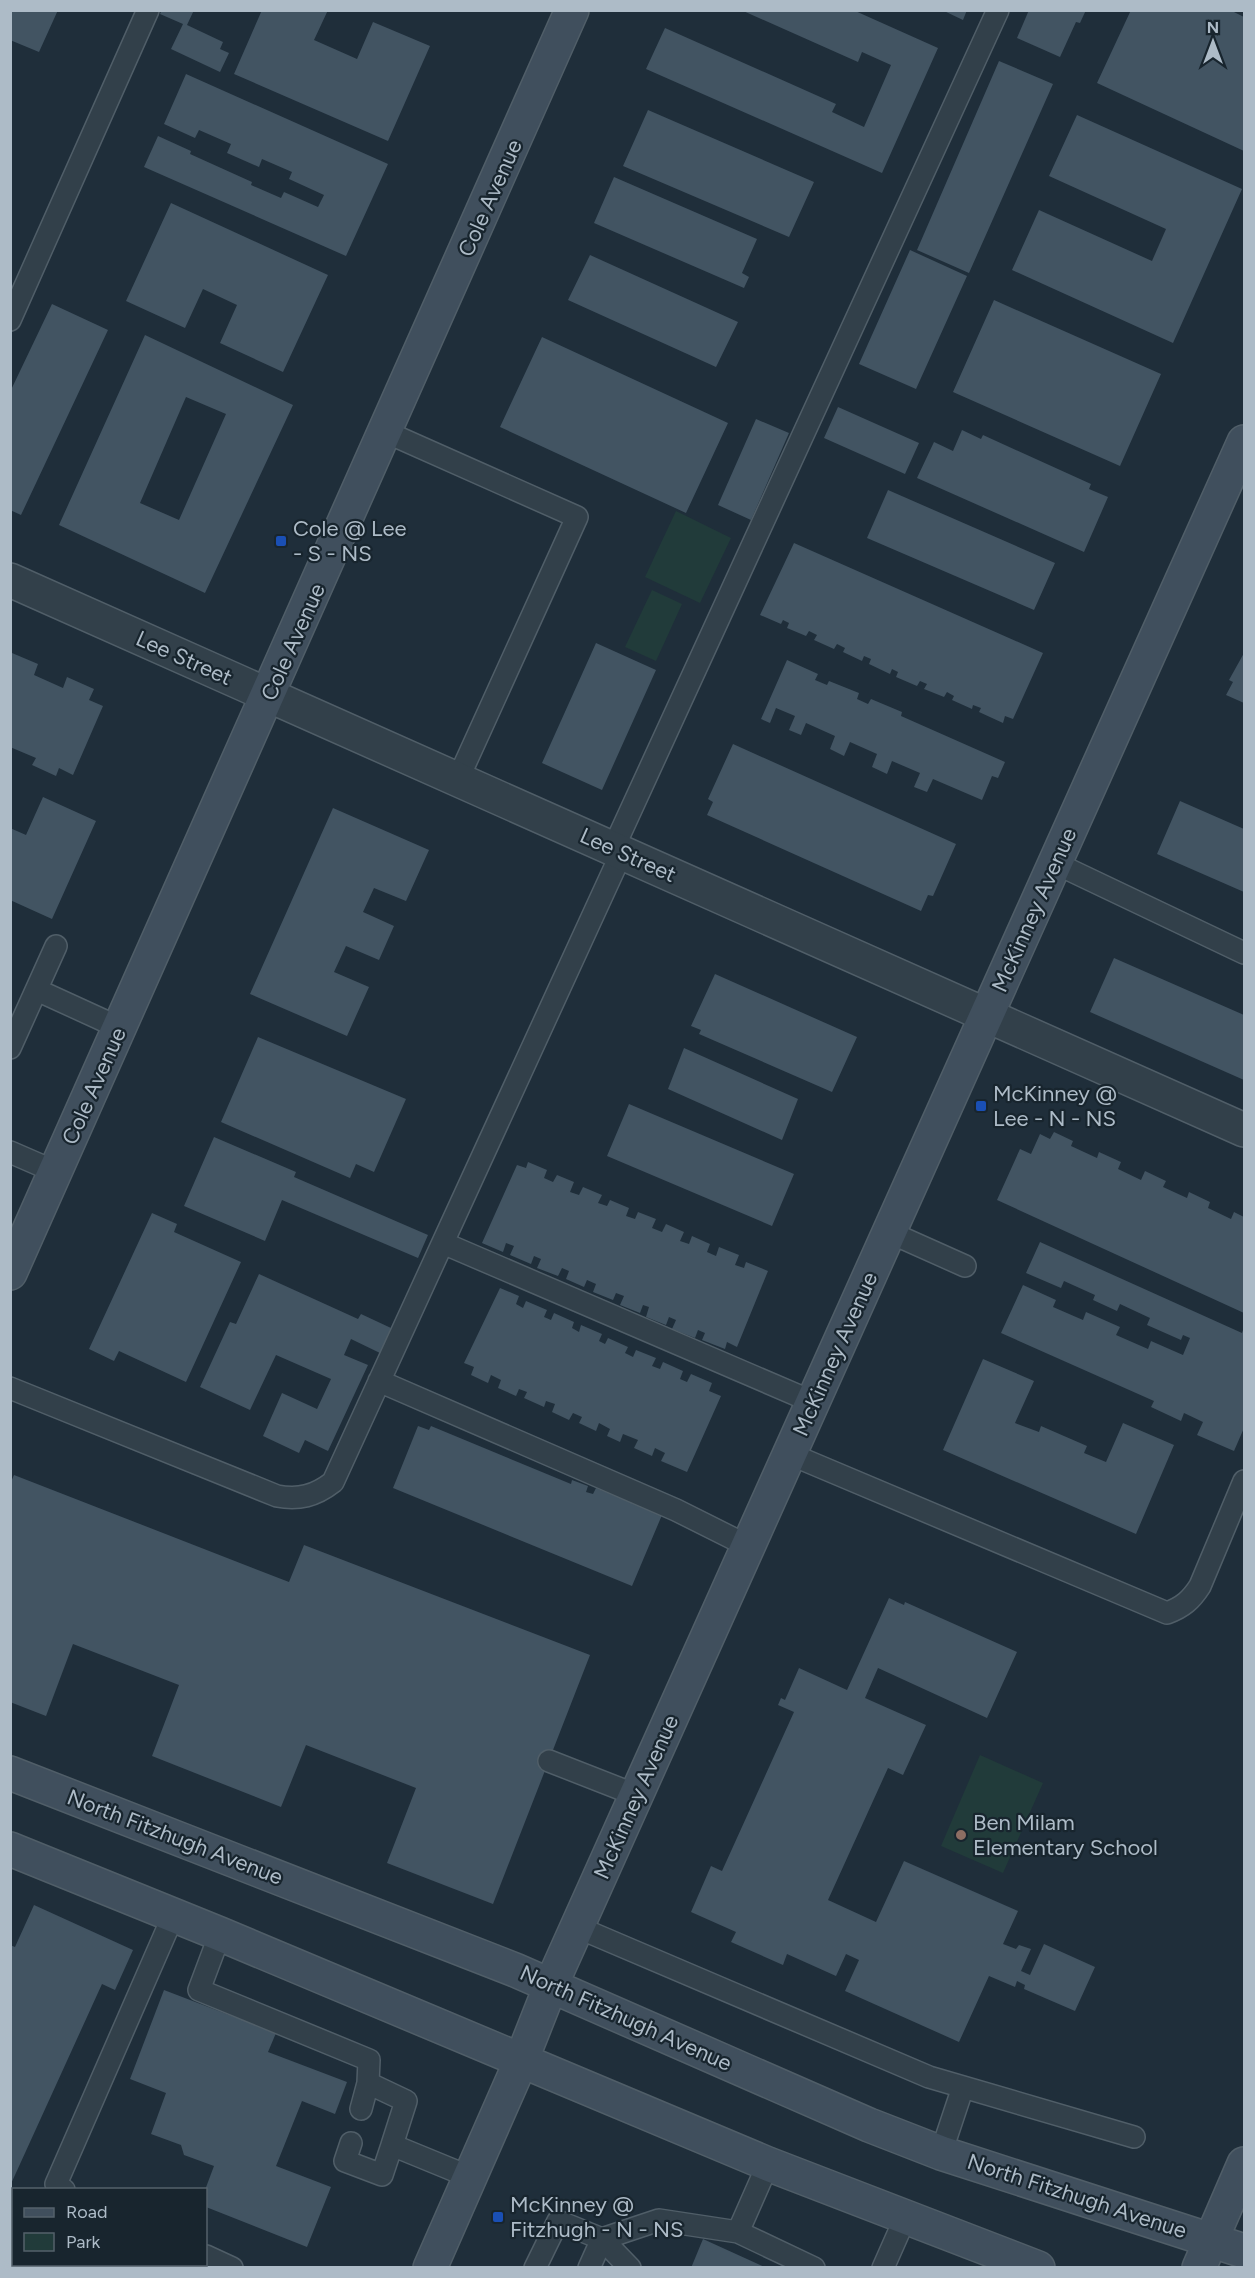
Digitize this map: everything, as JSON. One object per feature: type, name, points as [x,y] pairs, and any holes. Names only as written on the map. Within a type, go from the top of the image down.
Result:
[{"type":"street","name":"Cole Avenue","points":[[10,1273],[269,696],[572,10]]},
{"type":"street","name":"McKinney Avenue","points":[[430,2268],[521,2061],[551,1985],[1245,442]]},
{"type":"street","name":"Lee Street","points":[[10,580],[1245,1130]]},
{"type":"street","name":"North Fitzhugh Avenue","points":[[10,1773],[551,1985],[869,2125],[941,2153],[1205,2253],[1245,2252]]},
{"type":"street","points":[[10,1849],[220,1934],[768,2164],[1038,2268]]},
{"type":"street","points":[[1205,2253],[1245,2164]]},
{"type":"lane","points":[[10,320],[148,10]]},
{"type":"lane","points":[[10,1388],[277,1496],[292,1499],[321,1491],[333,1482],[443,1243],[617,850],[998,10]]},
{"type":"lane","points":[[386,432],[577,517],[458,780]]},
{"type":"lane","points":[[1055,863],[1245,953]]},
{"type":"lane","points":[[10,1048],[56,946]]},
{"type":"lane","points":[[37,990],[120,1028]]},
{"type":"lane","points":[[10,1152],[56,1172]]},
{"type":"lane","points":[[889,1232],[965,1266]]},
{"type":"lane","points":[[443,1243],[813,1402]]},
{"type":"lane","points":[[379,1381],[675,1510],[748,1546]]},
{"type":"lane","points":[[790,1454],[1167,1612],[1181,1608],[1193,1598],[1245,1481]]},
{"type":"lane","points":[[549,1761],[636,1795]]},
{"type":"lane","points":[[61,2188],[56,2184],[173,1916]]},
{"type":"lane","points":[[577,1927],[929,2078],[1134,2137]]},
{"type":"lane","points":[[220,1934],[199,1990],[369,2060],[368,2083],[360,2109]]},
{"type":"lane","points":[[351,2143],[345,2161],[382,2175],[406,2101],[368,2083]]},
{"type":"lane","points":[[941,2153],[963,2087]]},
{"type":"lane","points":[[392,2145],[470,2177]]},
{"type":"lane","points":[[738,2232],[768,2164]]},
{"type":"lane","points":[[883,2268],[906,2217]]},
{"type":"lane","points":[[589,2268],[602,2239],[659,2220],[738,2232],[814,2268]]},
{"type":"lane","points":[[535,2268],[558,2221],[602,2239],[630,2268]]},
{"type":"lane","points":[[207,2256],[232,2268]]},
{"type":"green space","points":[[676,511],[731,538],[700,603],[645,577]]},
{"type":"green space","points":[[652,590],[682,604],[656,661],[625,647]]},
{"type":"green space","points":[[980,1755],[1043,1783],[1003,1873],[941,1846]]},
{"type":"building","points":[[10,10],[58,10],[39,52],[10,40]]},
{"type":"building","points":[[162,10],[194,10],[187,25],[223,42],[220,49],[229,53],[220,72],[171,49],[183,24],[160,14]]},
{"type":"building","points":[[262,10],[328,10],[314,40],[357,59],[373,22],[430,46],[388,141],[234,74]]},
{"type":"building","points":[[741,10],[853,10],[938,48],[882,173],[646,69],[665,28],[836,104],[832,112],[864,127],[891,65],[862,52],[858,62]]},
{"type":"building","points":[[942,10],[967,10],[963,20]]},
{"type":"building","points":[[1029,10],[1086,10],[1080,23],[1076,22],[1060,57],[1017,38]]},
{"type":"building","points":[[1131,10],[1230,10],[1244,17],[1244,151],[1097,83]]},
{"type":"building","points":[[999,61],[1053,84],[969,273],[917,250]]},
{"type":"building","points":[[186,74],[388,164],[346,256],[144,167],[158,136],[191,151],[190,154],[252,182],[251,185],[281,198],[284,192],[318,207],[324,195],[289,179],[292,172],[262,159],[259,167],[227,153],[231,144],[199,130],[195,138],[164,124]]},
{"type":"building","points":[[648,110],[814,182],[789,237],[623,166]]},
{"type":"building","points":[[1077,115],[1242,189],[1173,343],[1012,270],[1039,210],[1152,261],[1166,229],[1049,176]]},
{"type":"building","points":[[614,177],[757,239],[742,273],[749,277],[744,288],[594,223]]},
{"type":"building","points":[[171,203],[328,275],[283,372],[220,343],[237,305],[203,289],[185,328],[126,301]]},
{"type":"building","points":[[910,250],[967,276],[916,389],[859,364]]},
{"type":"building","points":[[590,255],[738,322],[716,367],[568,300]]},
{"type":"building","points":[[994,300],[1161,374],[1120,466],[953,392]]},
{"type":"building","points":[[52,304],[108,330],[21,515],[10,510],[10,392]]},
{"type":"building","points":[[145,335],[293,405],[205,593],[59,525]],"holes":[[[186,397],[226,414],[179,520],[140,503]]]},
{"type":"building","points":[[542,337],[728,423],[686,513],[500,427]]},
{"type":"building","points":[[838,407],[919,443],[905,474],[824,438]]},
{"type":"building","points":[[756,419],[789,433],[751,520],[718,505]]},
{"type":"building","points":[[962,430],[981,439],[983,435],[1091,484],[1089,489],[1108,497],[1084,552],[917,478],[934,442],[953,451]]},
{"type":"building","points":[[888,490],[1055,563],[1034,610],[867,538]]},
{"type":"building","points":[[794,543],[1043,653],[1013,719],[1005,716],[1003,723],[979,712],[981,708],[973,705],[972,709],[952,700],[954,696],[947,692],[944,697],[924,689],[927,684],[920,681],[917,686],[896,677],[898,672],[892,669],[890,674],[869,664],[871,659],[864,656],[862,661],[843,652],[845,648],[837,644],[834,649],[814,640],[817,635],[809,631],[806,636],[787,628],[789,623],[783,620],[781,624],[760,615]]},
{"type":"building","points":[[596,643],[656,670],[602,790],[542,763]]},
{"type":"building","points":[[12,653],[38,664],[34,675],[63,688],[67,677],[94,689],[89,700],[103,706],[73,775],[59,768],[56,776],[32,765],[36,758],[10,747]]},
{"type":"building","points":[[1244,653],[1244,703],[1226,695],[1233,682],[1229,680]]},
{"type":"building","points":[[787,660],[818,674],[815,680],[827,685],[829,681],[859,693],[857,699],[868,704],[871,699],[902,712],[901,716],[1005,762],[998,778],[992,776],[982,800],[933,779],[927,792],[914,787],[920,773],[892,761],[887,774],[872,767],[877,754],[850,742],[844,756],[830,749],[835,736],[806,723],[801,735],[789,730],[795,716],[776,708],[770,723],[761,719]]},
{"type":"building","points":[[733,744],[956,844],[933,896],[928,895],[921,911],[707,815],[713,802],[708,799]]},
{"type":"building","points":[[43,797],[96,821],[52,919],[10,900],[10,828],[26,835]]},
{"type":"building","points":[[1180,801],[1244,829],[1244,892],[1157,854]]},
{"type":"building","points":[[333,808],[429,850],[406,901],[374,888],[363,912],[394,926],[379,960],[346,946],[334,972],[369,987],[347,1036],[250,994]]},
{"type":"building","points":[[1114,958],[1244,1015],[1244,1080],[1090,1012]]},
{"type":"building","points":[[715,974],[857,1037],[832,1092],[699,1034],[701,1030],[691,1026]]},
{"type":"building","points":[[258,1037],[406,1099],[374,1172],[356,1164],[350,1178],[221,1122]]},
{"type":"building","points":[[684,1048],[798,1099],[782,1140],[668,1089]]},
{"type":"building","points":[[629,1104],[794,1174],[772,1226],[607,1156]]},
{"type":"building","points":[[1054,1132],[1073,1141],[1071,1146],[1097,1158],[1099,1152],[1121,1162],[1118,1169],[1141,1180],[1145,1171],[1166,1181],[1163,1187],[1187,1198],[1189,1192],[1210,1202],[1208,1208],[1231,1219],[1234,1212],[1244,1217],[1244,1313],[997,1200],[1020,1149],[1031,1154],[1040,1134],[1050,1139]]},
{"type":"building","points":[[214,1137],[296,1172],[294,1177],[428,1235],[418,1258],[282,1200],[265,1241],[184,1206]]},
{"type":"building","points":[[528,1162],[547,1170],[544,1178],[553,1182],[557,1175],[574,1182],[570,1192],[579,1195],[583,1187],[602,1195],[598,1203],[607,1206],[610,1200],[629,1208],[626,1216],[635,1219],[638,1212],[656,1219],[652,1228],[662,1232],[666,1224],[684,1232],[680,1241],[689,1244],[692,1236],[710,1244],[707,1252],[716,1256],[719,1247],[739,1255],[735,1265],[744,1268],[746,1262],[768,1271],[737,1347],[727,1342],[725,1349],[702,1340],[705,1333],[698,1330],[695,1338],[672,1329],[676,1320],[669,1317],[666,1325],[646,1317],[649,1307],[643,1305],[640,1313],[620,1305],[624,1296],[616,1293],[613,1300],[593,1292],[596,1284],[587,1280],[584,1287],[566,1279],[569,1271],[562,1268],[558,1276],[537,1268],[541,1259],[534,1256],[531,1264],[510,1255],[514,1246],[506,1243],[503,1252],[482,1243],[517,1165],[526,1168]]},
{"type":"building","points":[[152,1213],[177,1224],[174,1232],[241,1262],[186,1382],[119,1351],[114,1361],[89,1349]]},
{"type":"building","points":[[1040,1242],[1242,1333],[1244,1327],[1244,1428],[1234,1451],[1197,1435],[1203,1422],[1184,1413],[1181,1421],[1151,1407],[1154,1401],[1001,1333],[1023,1285],[1056,1300],[1053,1307],[1083,1320],[1086,1312],[1120,1327],[1116,1335],[1148,1349],[1151,1341],[1183,1355],[1190,1338],[1183,1335],[1181,1340],[1147,1325],[1150,1318],[1120,1304],[1117,1311],[1093,1300],[1095,1295],[1064,1281],[1061,1288],[1026,1273]]},
{"type":"building","points":[[259,1274],[358,1319],[361,1314],[391,1328],[380,1353],[351,1339],[344,1355],[368,1365],[328,1451],[305,1440],[299,1453],[263,1436],[282,1393],[317,1409],[331,1379],[276,1355],[250,1410],[200,1387],[230,1322],[236,1324]]},
{"type":"building","points":[[500,1288],[519,1296],[516,1304],[523,1308],[526,1301],[547,1310],[544,1317],[551,1320],[554,1313],[574,1322],[572,1328],[579,1332],[581,1325],[602,1334],[599,1341],[605,1344],[608,1338],[628,1347],[625,1353],[633,1357],[636,1350],[656,1358],[652,1366],[660,1369],[663,1362],[683,1371],[680,1379],[687,1382],[691,1374],[712,1383],[709,1391],[721,1396],[687,1472],[661,1461],[665,1453],[655,1448],[652,1456],[634,1448],[638,1440],[623,1434],[620,1442],[607,1436],[610,1429],[599,1423],[596,1431],[579,1423],[582,1417],[573,1413],[569,1420],[552,1412],[555,1404],[546,1401],[544,1407],[524,1398],[527,1392],[519,1389],[516,1396],[498,1388],[501,1380],[491,1375],[488,1383],[471,1375],[474,1367],[464,1363]]},
{"type":"building","points":[[983,1359],[1034,1381],[1015,1423],[1039,1432],[1041,1426],[1087,1446],[1084,1453],[1106,1462],[1123,1423],[1174,1445],[1136,1534],[943,1450]]},
{"type":"building","points":[[418,1426],[429,1430],[431,1426],[571,1484],[572,1480],[588,1486],[586,1492],[593,1494],[596,1488],[662,1515],[632,1586],[393,1488]]},
{"type":"building","points":[[14,1475],[289,1582],[304,1545],[590,1655],[493,1904],[387,1863],[416,1788],[306,1745],[281,1807],[152,1756],[179,1685],[73,1644],[46,1716],[10,1702],[10,1484]]},
{"type":"building","points":[[889,1598],[904,1605],[905,1602],[1017,1652],[987,1718],[878,1668],[865,1698],[926,1725],[903,1775],[888,1768],[828,1900],[876,1922],[904,1861],[1018,1911],[1003,1944],[1016,1949],[1019,1945],[1031,1949],[1021,1971],[1030,1975],[1044,1944],[1095,1967],[1075,2011],[1024,1989],[1025,1985],[1017,1981],[1015,1987],[989,1976],[959,2042],[845,1991],[859,1960],[846,1954],[836,1976],[787,1954],[783,1965],[731,1942],[736,1932],[691,1912],[711,1866],[722,1871],[794,1712],[778,1705],[781,1698],[785,1700],[799,1668],[847,1690]]},
{"type":"building","points":[[34,1905],[133,1950],[115,1990],[102,1984],[10,2186],[10,1945],[15,1947]]},
{"type":"building","points":[[164,1990],[276,2033],[268,2052],[347,2082],[335,2114],[302,2101],[276,2166],[331,2187],[307,2247],[207,2207],[206,2188],[214,2166],[184,2155],[181,2145],[151,2134],[166,2093],[130,2079]]},
{"type":"building","points":[[703,2239],[767,2268],[691,2268]]},
{"type":"place","name":"Cole @ Lee - S - NS","points":[[281,541]]},
{"type":"place","name":"McKinney @ Lee - N - NS","points":[[981,1106]]},
{"type":"place","name":"Ben Milam Elementary School","points":[[961,1835]]},
{"type":"place","name":"McKinney @ Fitzhugh - N - NS","points":[[498,2217]]}]
